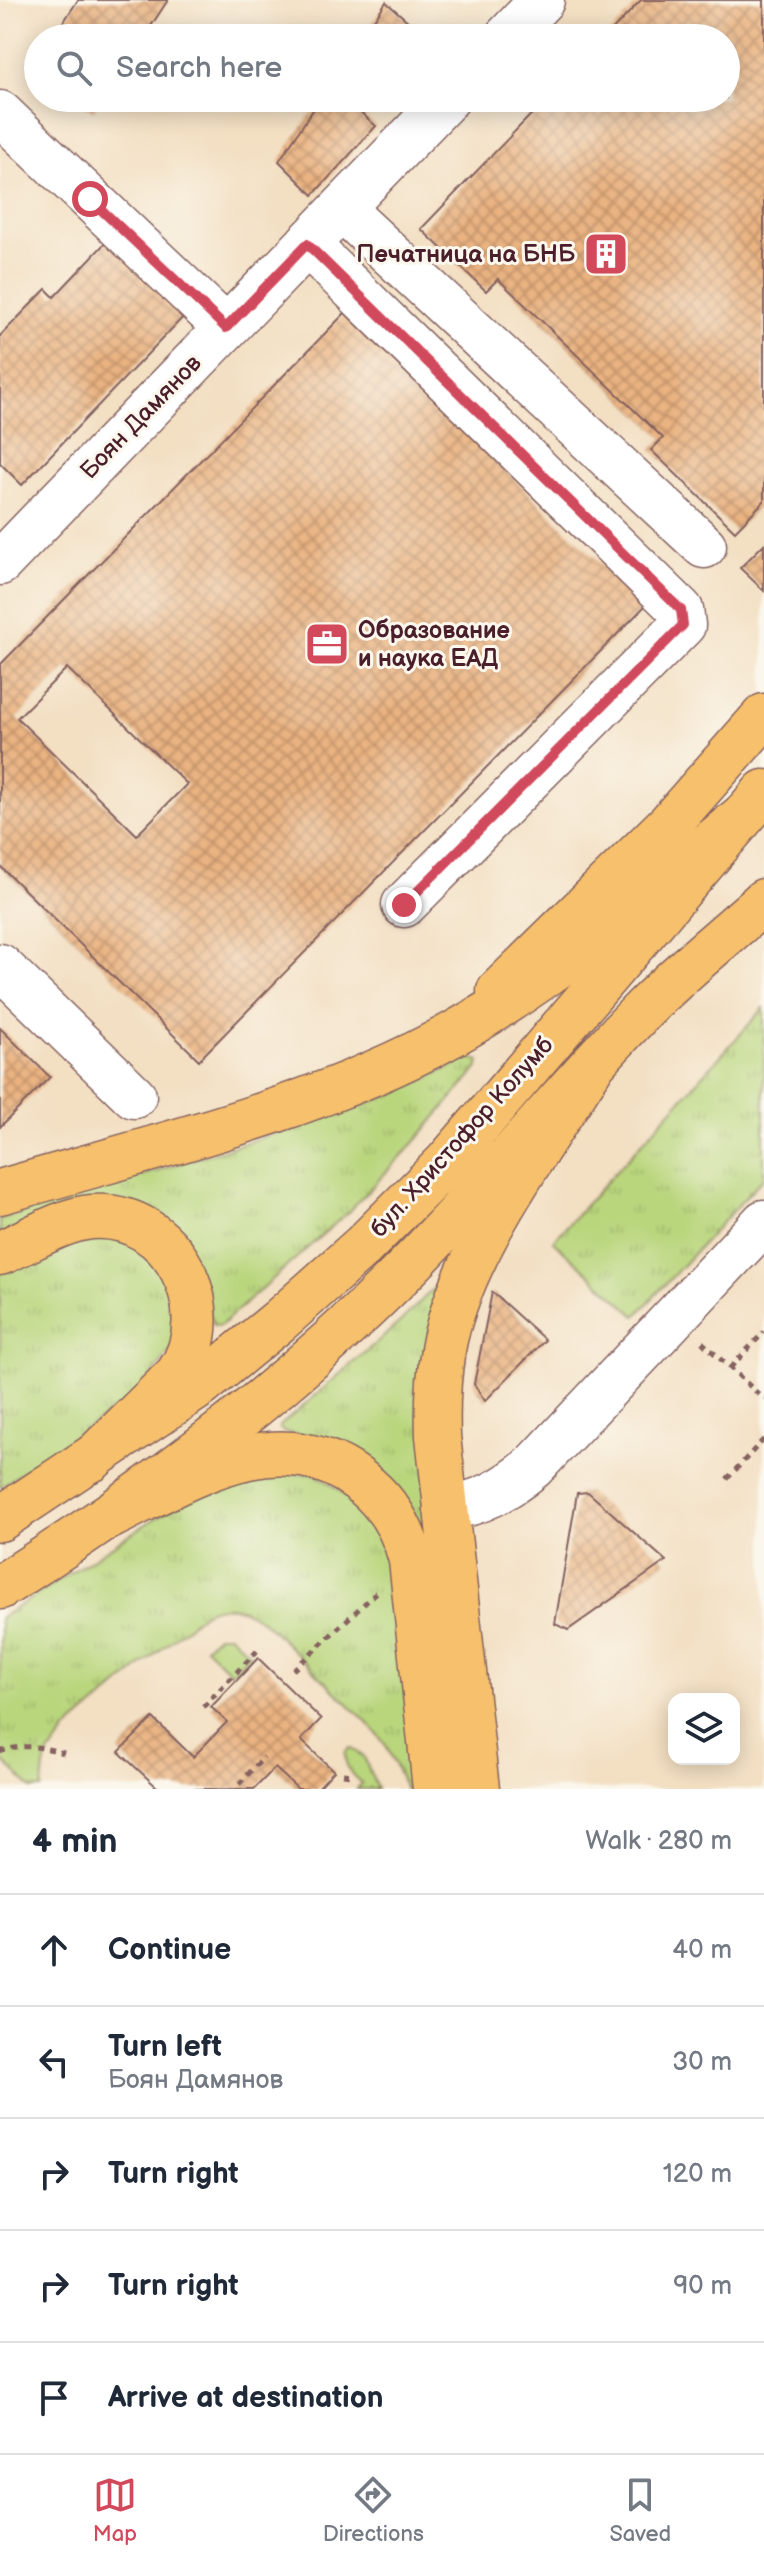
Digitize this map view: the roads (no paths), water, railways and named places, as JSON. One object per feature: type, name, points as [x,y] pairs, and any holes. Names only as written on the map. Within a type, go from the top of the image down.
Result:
[{"type":"main road","points":[[452,1035],[669,824],[764,716]]},
{"type":"main road","points":[[0,1192],[315,1096],[452,1035],[537,983],[585,948],[754,804]]},
{"type":"main road","name":"бул. Христофор Колумб","points":[[0,1519],[201,1385],[363,1246],[447,1162],[754,804]]},
{"type":"main road","points":[[639,1013],[764,872]]},
{"type":"main road","name":"бул. Христофор Колумб","points":[[0,1587],[109,1517],[251,1408],[320,1350],[414,1260],[486,1185],[639,1013],[764,901]]},
{"type":"main road","points":[[477,1789],[439,1449],[437,1406],[443,1350],[449,1321],[486,1236],[591,1067]]},
{"type":"main road","points":[[0,1253],[72,1221],[91,1217],[109,1218],[148,1230],[166,1245],[189,1283],[195,1317],[187,1362],[91,1460]]},
{"type":"main road","points":[[109,1517],[213,1467],[248,1456],[279,1452],[328,1460],[373,1491],[399,1526],[411,1560],[435,1789]]},
{"type":"street","points":[[519,24],[542,0]]},
{"type":"street","name":"Боян Дамянов","points":[[0,563],[435,112]]},
{"type":"street","points":[[0,113],[226,328]]},
{"type":"street","points":[[342,209],[704,546]]},
{"type":"street","points":[[307,244],[681,610],[684,617],[683,625],[404,905]]},
{"type":"street","points":[[0,966],[134,1096]]},
{"type":"street","points":[[446,1508],[490,1497],[533,1467],[764,1222]]},
{"type":"place","name":"Печатница на БНБ","points":[[606,254]]},
{"type":"place","name":"Образование и наука ЕАД","points":[[327,644]]}]
